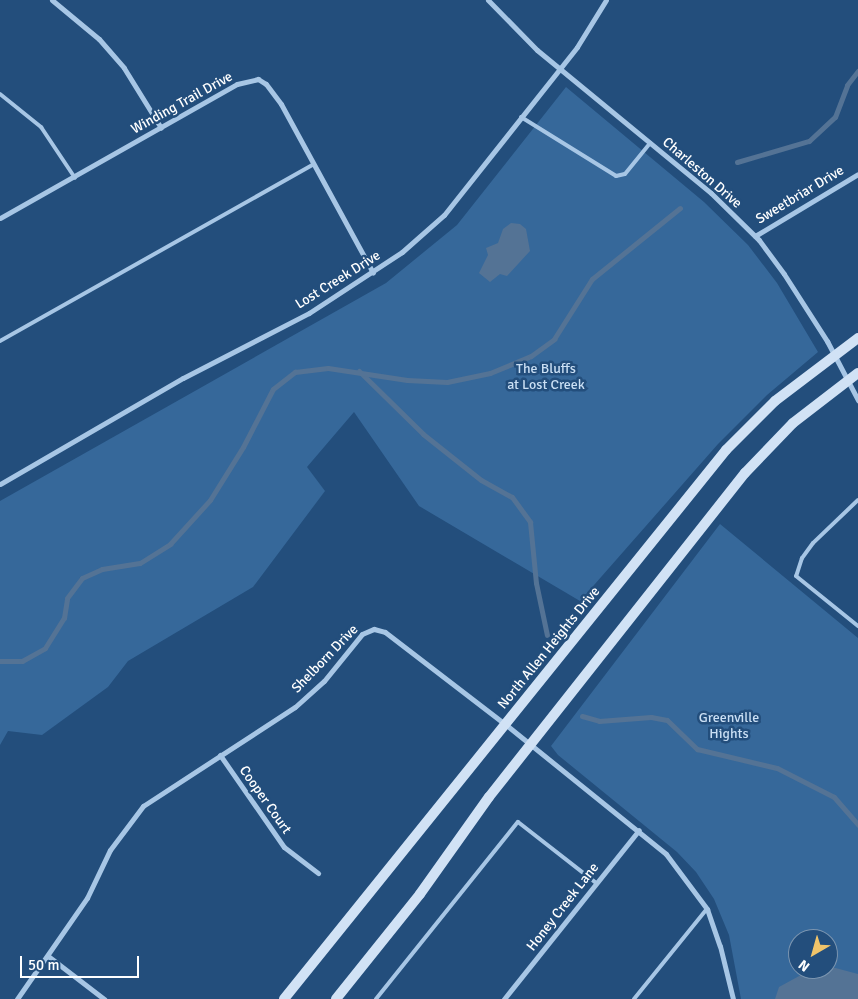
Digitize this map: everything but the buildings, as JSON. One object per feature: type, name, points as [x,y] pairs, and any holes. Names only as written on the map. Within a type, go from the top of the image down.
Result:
[{"type":"main road","name":"North Allen Heights Drive","points":[[284,999],[726,450],[775,401],[834,353],[858,338]]},
{"type":"main road","points":[[336,999],[531,744],[745,473],[793,423],[858,372]]},
{"type":"street","points":[[52,0],[99,39],[124,68],[161,128]]},
{"type":"street","name":"Charleston Drive","points":[[488,0],[537,50],[711,193],[755,236],[784,274],[834,353],[858,400]]},
{"type":"street","name":"Lost Creek Drive","points":[[0,484],[183,378],[309,313],[373,273],[416,241],[444,215],[560,68],[606,0]]},
{"type":"street","name":"Winding Trail Drive","points":[[0,218],[75,178],[237,84],[258,79],[266,84],[281,104],[373,273]]},
{"type":"street","name":"Sweetbriar Drive","points":[[755,236],[858,174]]},
{"type":"street","name":"Shelborn Drive","points":[[17,999],[87,898],[110,850],[128,822],[159,793],[295,707],[324,681],[362,634],[374,629],[385,632],[531,744],[639,830],[672,862],[707,908],[720,946],[733,999]]},
{"type":"street","name":"Cooper Court","points":[[220,755],[284,847],[318,873]]},
{"type":"street","name":"Honey Creek Lane","points":[[504,999],[639,830]]},
{"type":"street","points":[[48,956],[104,999]]},
{"type":"lane","points":[[0,94],[41,127],[75,178]]},
{"type":"lane","points":[[521,117],[616,176],[625,174],[650,143]]},
{"type":"lane","points":[[0,341],[314,164]]},
{"type":"lane","points":[[858,500],[813,543],[802,558],[796,576],[858,626]]},
{"type":"lane","points":[[376,999],[518,822],[596,884]]},
{"type":"lane","points":[[634,999],[707,908]]},
{"type":"green space","name":"The Bluffs at Lost Creek","points":[[566,87],[704,202],[748,245],[777,283],[818,352],[767,395],[718,444],[580,601],[419,506],[354,412],[307,467],[325,491],[253,587],[128,661],[108,687],[42,735],[8,731],[0,745],[0,501],[386,283],[457,225]]},
{"type":"green space","name":"Greenville Hights","points":[[720,524],[858,638],[858,999],[741,999],[729,935],[714,899],[696,872],[677,852],[558,755],[551,746]]},
{"type":"shaded area","points":[[511,223],[520,224],[526,229],[530,251],[507,276],[500,274],[490,282],[479,273],[488,255],[486,248],[498,243],[503,229]]},
{"type":"shaded area","points":[[838,969],[858,974],[858,999],[775,999],[779,987],[794,979],[838,979]]},
{"type":"waterway","points":[[737,162],[809,141],[835,117],[847,85],[858,71]]},
{"type":"waterway","points":[[0,661],[22,661],[45,648],[64,618],[67,598],[82,578],[102,569],[140,563],[170,544],[210,500],[243,447],[273,389],[295,372],[328,368],[407,380],[447,382],[490,373],[531,356],[554,339],[592,279],[680,208]]},
{"type":"waterway","points":[[359,371],[423,434],[481,480],[512,497],[530,522],[536,583],[547,635]]},
{"type":"waterway","points":[[582,716],[599,721],[651,717],[667,720],[697,749],[777,768],[834,797],[858,825]]}]
